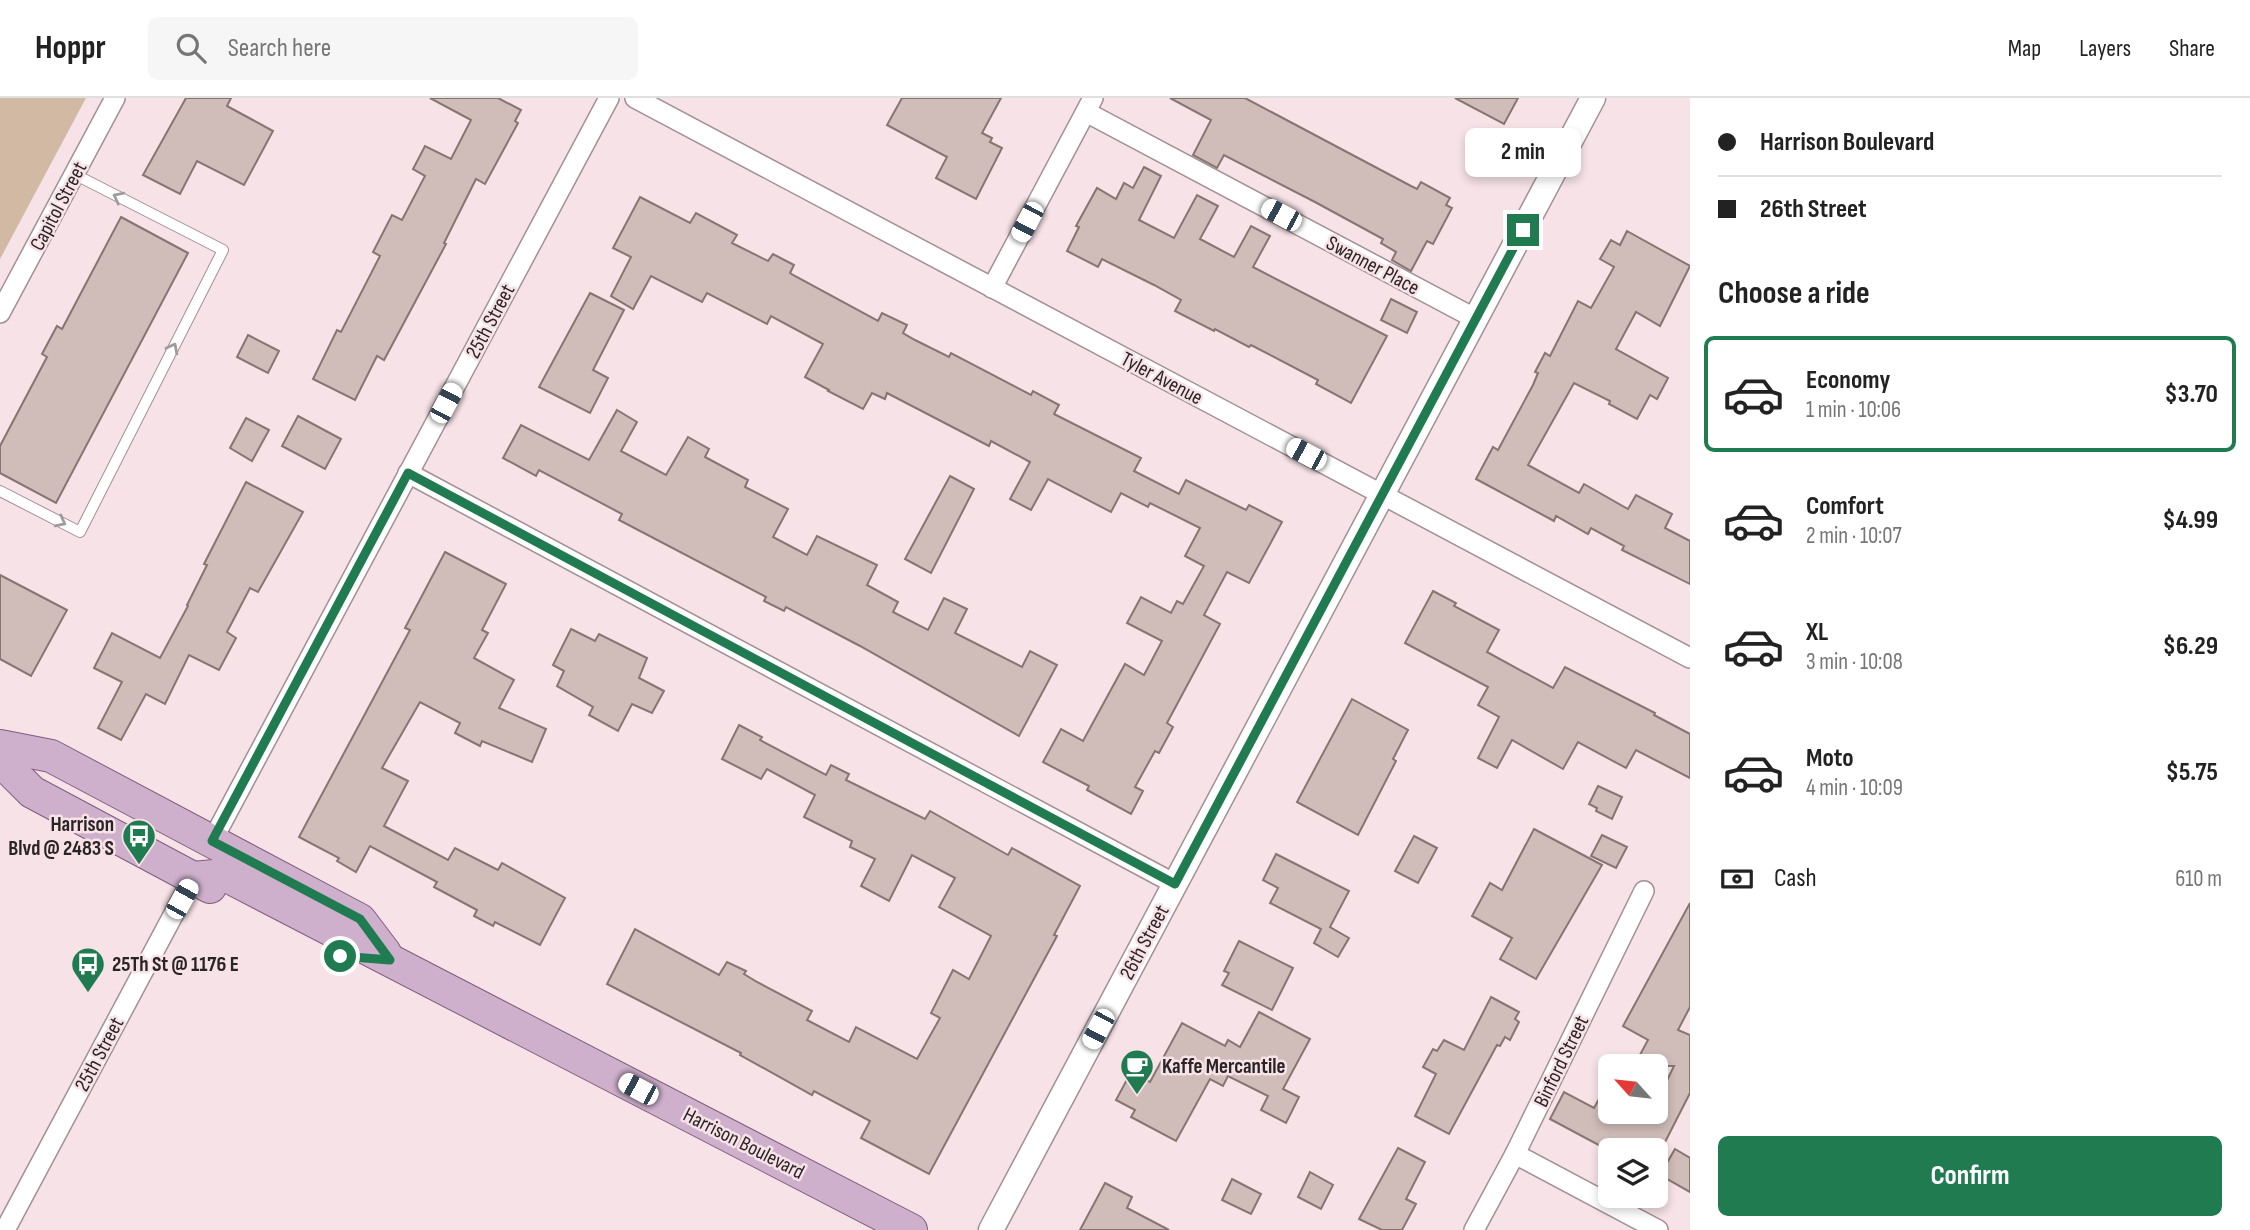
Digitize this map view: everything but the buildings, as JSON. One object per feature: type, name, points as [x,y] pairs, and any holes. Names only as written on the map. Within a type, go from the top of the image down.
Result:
[{"type":"main road","name":"Harrison Boulevard","points":[[0,746],[51,756],[360,919],[390,960],[911,1230]]},
{"type":"main road","points":[[0,752],[176,845],[212,841]]},
{"type":"main road","points":[[0,760],[32,792],[193,878],[225,875],[390,960]]},
{"type":"street","name":"Capitol Street","points":[[0,313],[115,98]]},
{"type":"street","name":"25th Street","points":[[212,841],[610,98]]},
{"type":"street","name":"Tyler Avenue","points":[[635,98],[1690,658]]},
{"type":"street","name":"26th Street","points":[[991,1230],[1593,98]]},
{"type":"street","points":[[992,288],[1089,105]]},
{"type":"street","name":"Swanner Place","points":[[1089,105],[1476,319]]},
{"type":"street","points":[[408,473],[1175,884]]},
{"type":"street","name":"25th Street","points":[[5,1230],[193,878]]},
{"type":"street","name":"Binford Street","points":[[1474,1230],[1515,1154],[1644,891]]},
{"type":"street","points":[[1515,1154],[1658,1230]]},
{"type":"lane","points":[[0,491],[80,531],[223,250],[74,174]]},
{"type":"shaded area","points":[[0,98],[86,98],[0,259]]},
{"type":"place","name":"Harrison Blvd @ 2483 S","points":[[139,866]]},
{"type":"place","name":"25Th St @ 1176 E","points":[[88,994]]},
{"type":"place","name":"Kaffe Mercantile","points":[[1137,1096]]},
{"type":"route","points":[[340,956],[390,960],[360,919],[212,841],[408,473],[1175,884],[1523,230]]}]
